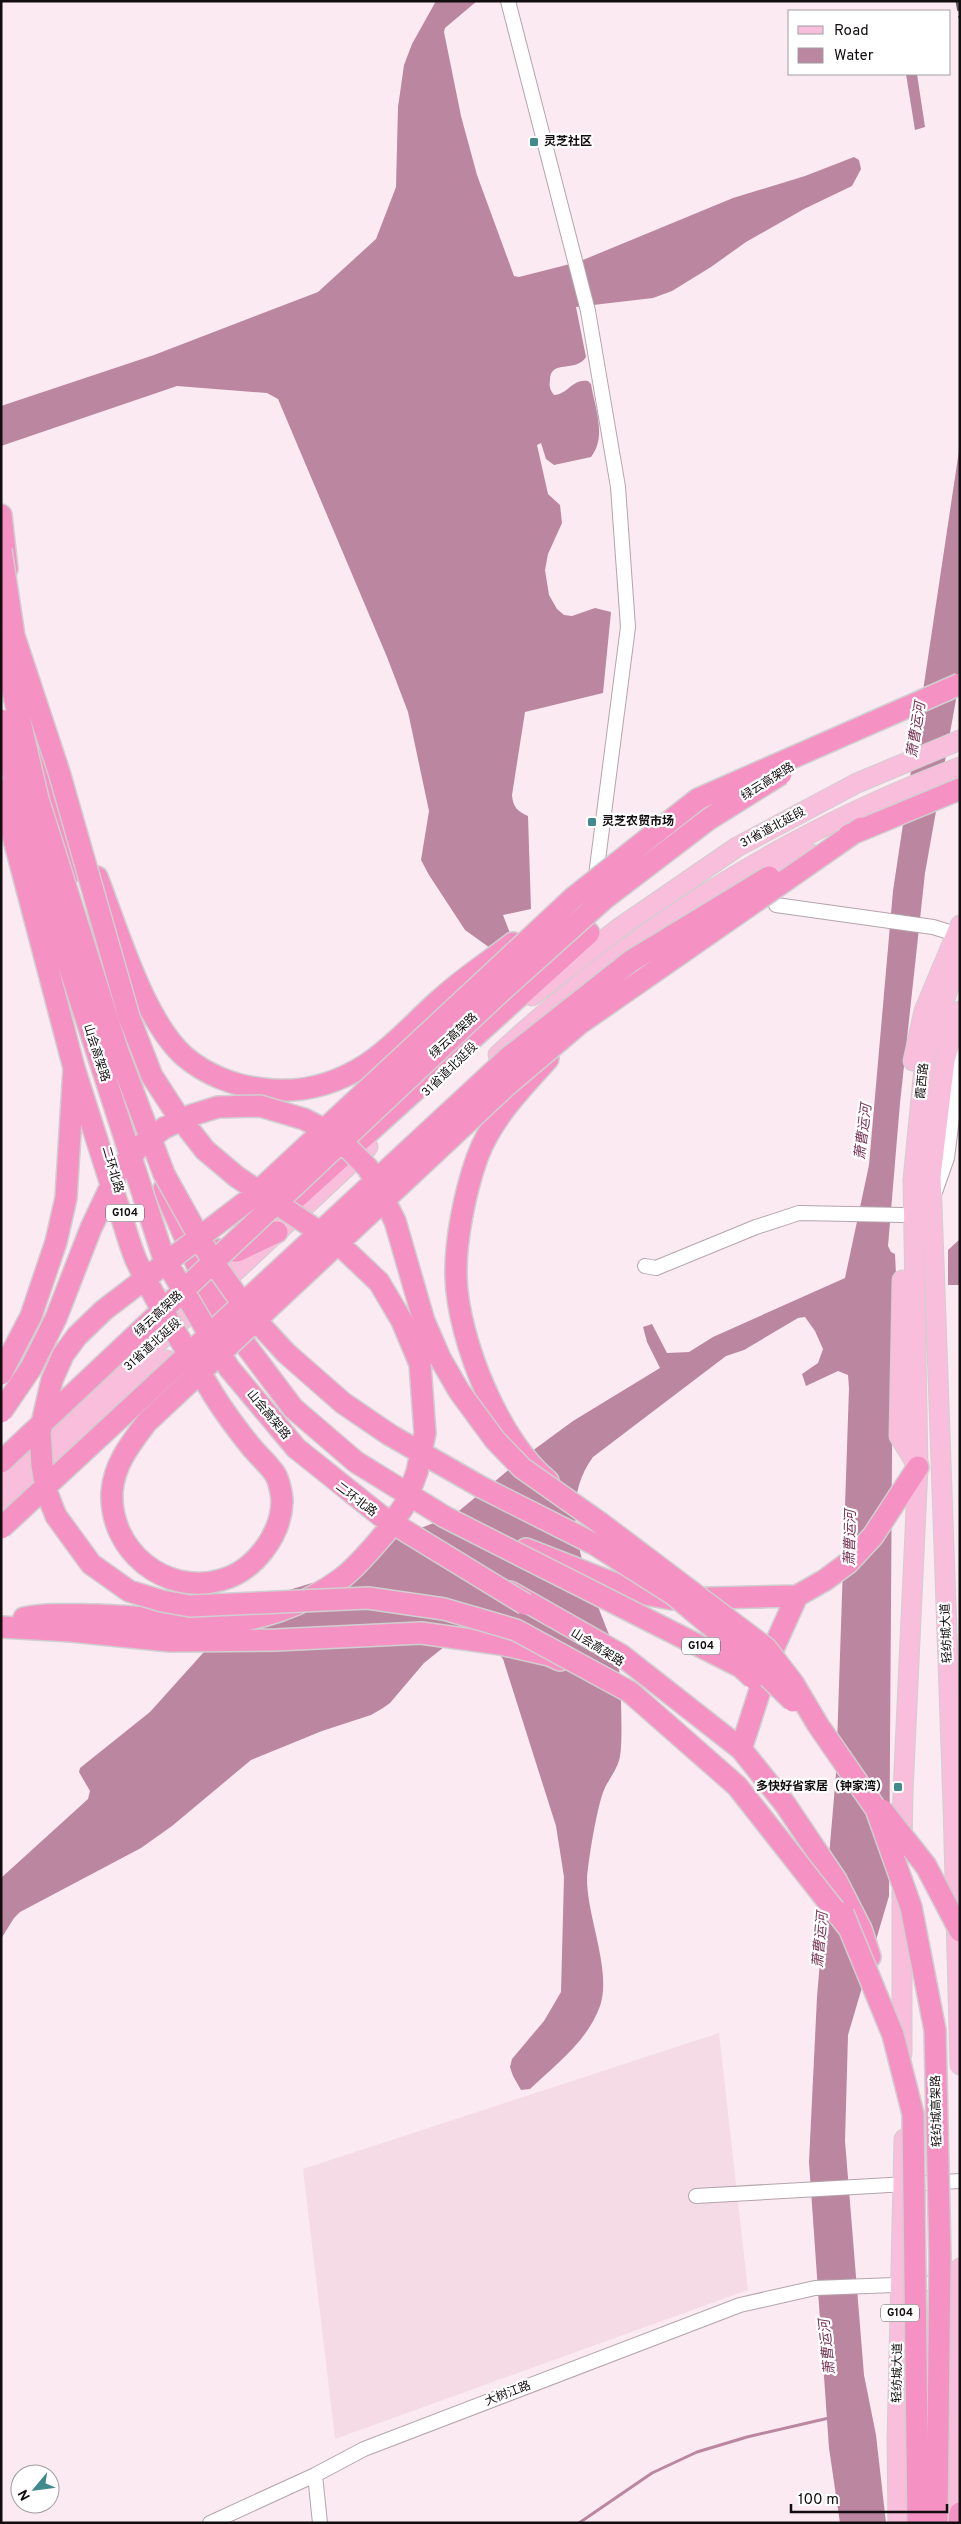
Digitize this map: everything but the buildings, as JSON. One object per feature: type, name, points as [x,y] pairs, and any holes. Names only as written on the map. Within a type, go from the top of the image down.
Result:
[{"type":"highway","name":"G104","points":[[1,515],[14,634],[56,817],[118,1059],[148,1151],[183,1235],[215,1303],[293,1408],[356,1462],[445,1517],[741,1667],[839,1754],[926,1866],[960,1931]]},
{"type":"highway","points":[[1,550],[14,636],[70,808],[129,1016],[152,1076],[176,1113],[205,1150],[237,1177],[342,1247],[379,1282],[402,1321],[420,1364],[425,1433],[417,1472],[404,1506],[387,1531],[343,1577],[322,1592],[290,1607],[255,1617],[212,1622],[135,1616],[40,1614],[1,1622]]},
{"type":"highway","name":"山会高架路","points":[[1,640],[38,799],[121,1058],[164,1174],[213,1262],[250,1314],[286,1353],[343,1403],[390,1436],[481,1487],[594,1544],[674,1595],[747,1656],[818,1725]]},
{"type":"highway","points":[[70,808],[132,966],[152,1011],[165,1034],[184,1056],[201,1068],[226,1081],[248,1088],[275,1091],[302,1090],[334,1081],[353,1072],[385,1050],[444,995],[574,898],[698,799],[960,684]]},
{"type":"highway","name":"绿云高架路","points":[[1,1462],[496,996],[604,899],[709,819],[830,743],[960,684]]},
{"type":"highway","name":"山会高架路","points":[[1,720],[17,792],[51,910],[163,1256],[229,1368],[296,1448],[381,1516],[627,1666],[676,1706],[752,1775],[835,1894]]},
{"type":"highway","points":[[1,1528],[456,1104],[549,1024],[639,956],[745,890],[861,828],[960,789]]},
{"type":"highway","points":[[1,790],[74,1068],[135,1258],[169,1322],[194,1360],[198,1368],[203,1376],[207,1384],[216,1399],[252,1448],[276,1475],[282,1502],[275,1529],[263,1552],[245,1569],[221,1580],[179,1583],[142,1564],[121,1534],[114,1513],[112,1491],[125,1449],[147,1422],[198,1375],[205,1368],[341,1240],[427,1160],[477,1112],[579,1024],[861,828]]},
{"type":"highway","name":"二环北路","points":[[1,826],[49,964],[102,1133],[136,1252],[185,1330],[299,1457],[382,1518],[621,1655],[741,1749]]},
{"type":"highway","points":[[574,898],[251,1198],[104,1310],[77,1336],[64,1355],[52,1380],[40,1432],[42,1465],[47,1493],[56,1516],[74,1544],[91,1564],[129,1591],[162,1601],[190,1606],[368,1598],[444,1609],[516,1630],[630,1692],[737,1786],[855,1928]]},
{"type":"highway","points":[[237,1251],[588,933]]},
{"type":"highway","points":[[579,1024],[505,1107],[478,1156],[463,1207],[456,1277],[462,1322],[482,1384],[507,1429],[538,1472],[599,1522]]},
{"type":"highway","points":[[1,1374],[31,1316],[56,1242],[66,1198],[74,1068]]},
{"type":"highway","points":[[1,1412],[31,1368],[56,1318],[91,1228],[118,1171],[139,1147],[164,1128],[192,1115],[218,1107],[260,1106],[304,1118],[335,1134],[368,1168],[395,1221],[424,1321],[440,1358],[459,1391],[495,1440],[522,1468],[599,1522],[766,1648],[793,1683],[818,1725]]},
{"type":"highway","points":[[183,1235],[212,1249],[237,1251],[277,1232]]},
{"type":"highway","points":[[741,1749],[774,1647],[802,1593],[848,1563],[873,1536],[918,1467]]},
{"type":"highway","points":[[445,1517],[644,1594],[671,1599],[802,1593]]},
{"type":"highway","points":[[1,1627],[70,1631],[170,1641],[276,1640],[421,1633],[500,1644],[549,1655],[630,1692]]},
{"type":"highway","name":"轻纺城高架路","points":[[818,1725],[876,1809],[911,1907],[935,2030],[940,2257],[937,2523]]},
{"type":"highway","name":"G104","points":[[741,1749],[785,1804],[836,1880],[902,2052]]},
{"type":"highway","name":"轻纺城高架路","points":[[835,1894],[855,1928],[893,2035],[913,2114],[918,2523]]},
{"type":"highway","points":[[958,2523],[960,2513]]},
{"type":"main road","name":"31省道北延段","points":[[1,1485],[215,1303],[277,1232],[506,1017],[619,928],[736,847],[857,783],[957,740]]},
{"type":"main road","points":[[215,1303],[445,1104],[520,1034],[628,946],[761,858],[857,809],[960,767]]},
{"type":"main road","points":[[662,922],[738,890],[853,834],[960,794]]},
{"type":"main road","points":[[918,1467],[899,1436],[909,1296],[916,1243],[910,1209],[908,1103],[914,1059],[924,1011],[958,929]]},
{"type":"main road","name":"霞西路","points":[[910,1209],[925,1058],[954,972],[960,963]]},
{"type":"main road","name":"霞西路","points":[[910,1209],[931,1176],[944,1060],[960,1011]]},
{"type":"main road","name":"轻纺城大道","points":[[916,1243],[934,1295],[958,1908],[960,2065]]},
{"type":"main road","points":[[1,1509],[185,1330]]},
{"type":"main road","name":"G104","points":[[902,2052],[902,1792],[918,1467]]},
{"type":"main road","name":"轻纺城大道","points":[[898,2523],[904,2104],[902,2052]]},
{"type":"main road","points":[[954,2523],[960,2268]]},
{"type":"street","points":[[508,1],[588,311],[618,487],[628,627],[588,933]]},
{"type":"street","points":[[776,905],[958,929]]},
{"type":"street","points":[[645,1266],[656,1268],[756,1227],[799,1213],[850,1214],[910,1209],[947,1158],[960,1054]]},
{"type":"street","points":[[696,2196],[903,2182],[960,2181]]},
{"type":"street","name":"大树江路","points":[[210,2523],[315,2475],[364,2449],[740,2306],[815,2288],[959,2283]]},
{"type":"street","points":[[315,2475],[320,2523]]},
{"type":"shaded area","points":[[719,2033],[748,2290],[335,2439],[303,2169]]},
{"type":"water","points":[[436,1],[477,1],[445,28],[444,32],[461,116],[477,175],[514,276],[519,277],[578,262],[733,198],[805,176],[854,157],[859,160],[861,169],[852,186],[804,209],[746,242],[711,267],[672,291],[653,298],[576,307],[586,357],[582,362],[554,370],[551,374],[550,387],[554,395],[563,392],[578,382],[588,381],[591,384],[599,422],[598,441],[591,457],[554,465],[546,459],[541,443],[537,445],[548,494],[560,505],[562,523],[548,554],[545,570],[549,595],[557,609],[564,615],[572,616],[595,608],[611,612],[603,693],[525,712],[512,795],[516,808],[528,816],[531,909],[503,915],[516,949],[504,958],[465,930],[421,860],[429,811],[408,712],[387,657],[278,399],[267,393],[177,386],[1,446],[1,406],[154,355],[318,292],[376,239],[396,187],[398,107],[404,65],[412,44]]},
{"type":"water","points":[[906,75],[917,75],[925,127],[915,130]]},
{"type":"water","name":"萧曹运河","points":[[960,444],[960,677],[925,873],[900,1103],[888,1246],[891,1252],[895,1254],[897,1295],[893,1310],[889,1896],[848,2035],[845,2141],[864,2375],[876,2435],[886,2523],[840,2523],[829,2448],[809,2162],[817,1997],[836,1774],[849,1388],[848,1375],[838,1371],[806,1386],[802,1374],[818,1363],[823,1349],[815,1331],[805,1317],[798,1318],[744,1350],[726,1356],[593,1457],[582,1476],[576,1497],[575,1518],[578,1539],[582,1561],[617,1657],[621,1694],[620,1756],[601,1798],[593,1834],[587,1879],[588,1894],[601,1960],[603,1992],[600,2006],[587,2031],[570,2052],[530,2089],[521,2090],[510,2067],[512,2059],[544,2021],[561,1992],[564,1877],[556,1826],[503,1659],[496,1650],[449,1643],[424,1663],[390,1703],[383,1708],[371,1715],[322,1731],[251,1760],[172,1826],[141,1848],[20,1912],[1,1939],[1,1878],[88,1799],[90,1791],[79,1772],[80,1768],[150,1712],[203,1653],[289,1590],[335,1576],[375,1546],[454,1515],[528,1454],[573,1421],[660,1368],[647,1342],[643,1327],[652,1324],[667,1353],[689,1352],[713,1337],[845,1278],[869,1165],[893,891]]},
{"type":"water","points":[[960,1239],[960,1285],[948,1285],[948,1250]]},
{"type":"waterway","points":[[579,2523],[652,2473],[697,2452],[747,2437],[829,2418]]},
{"type":"railway","points":[[957,1],[960,18]]},
{"type":"place","name":"灵芝社区","points":[[534,142]]},
{"type":"place","name":"灵芝农贸市场","points":[[592,822]]},
{"type":"place","name":"多快好省家居（钟家湾）","points":[[898,1787]]}]
